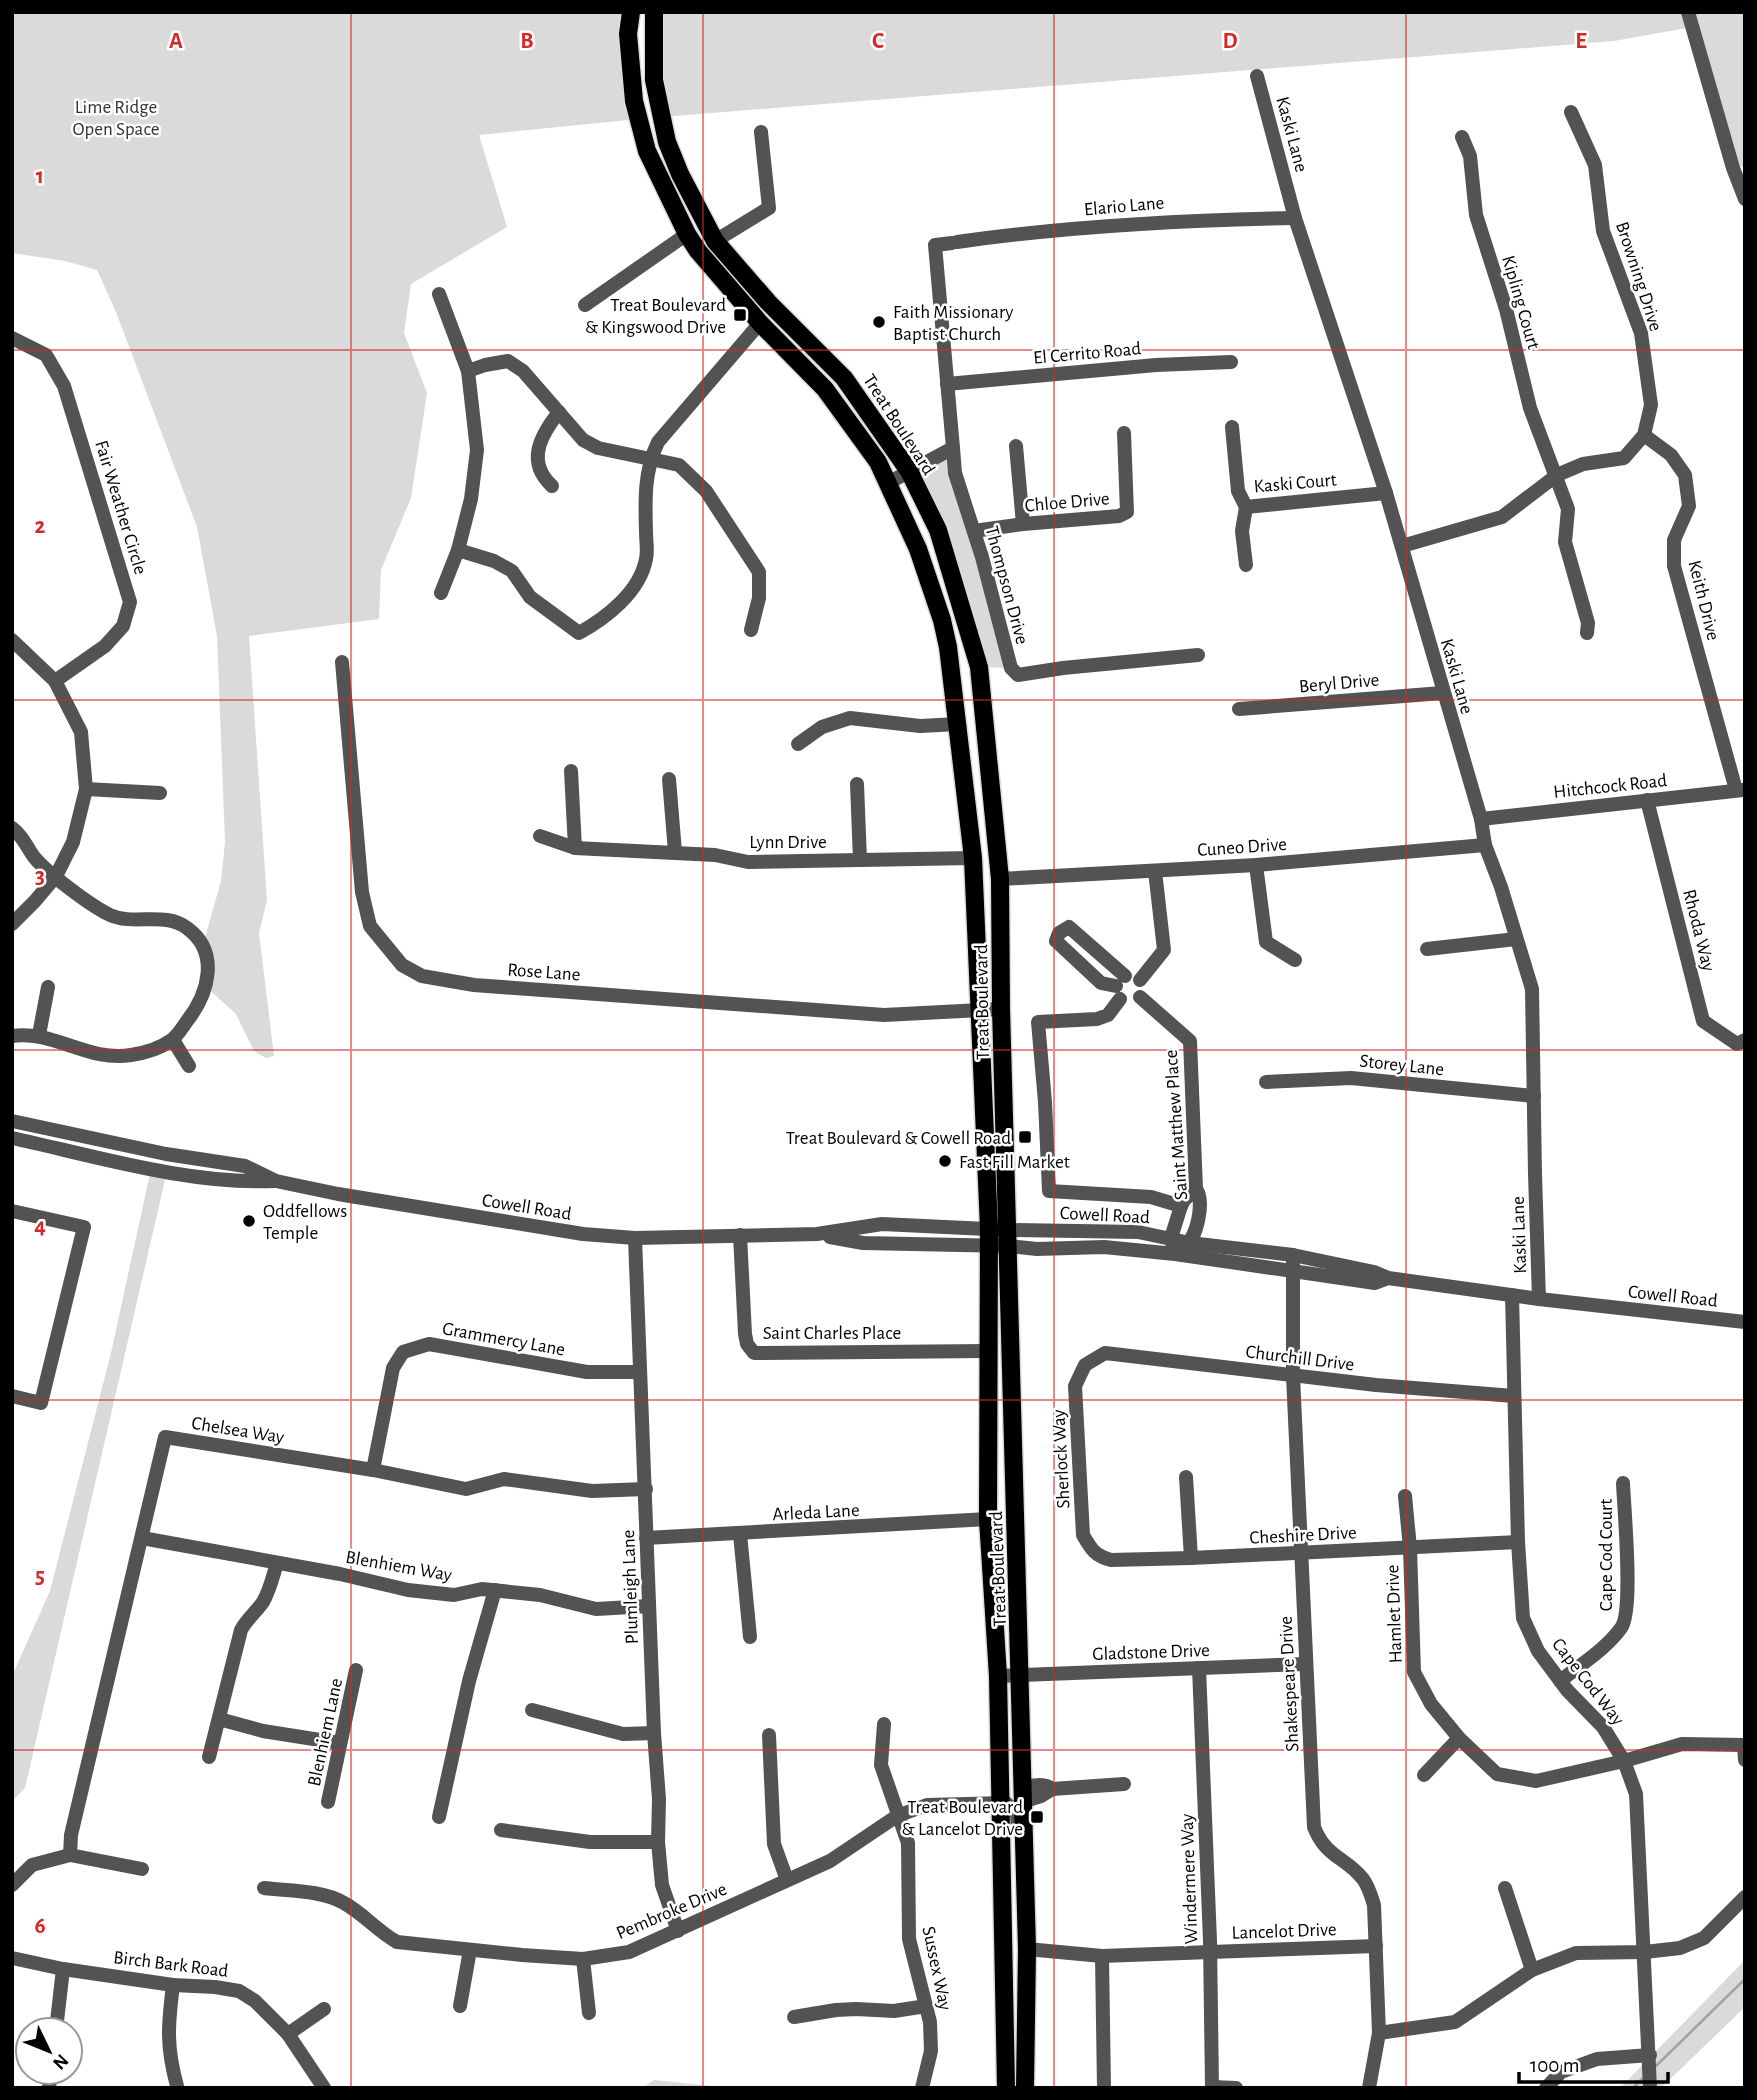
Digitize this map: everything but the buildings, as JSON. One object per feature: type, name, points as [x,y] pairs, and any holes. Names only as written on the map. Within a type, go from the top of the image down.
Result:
[{"type":"main road","name":"Treat Boulevard","points":[[631,12],[628,34],[636,110],[647,151],[687,234],[698,251],[760,323],[825,389],[878,463],[918,549],[942,620],[958,724],[973,858],[980,1011],[989,1237],[988,1519],[998,1676],[1006,2088]]},
{"type":"main road","name":"Treat Boulevard","points":[[654,12],[654,80],[667,142],[680,174],[717,243],[768,302],[844,378],[909,471],[938,530],[979,667],[1000,879],[1001,1009],[1027,1949],[1025,2088]]},
{"type":"main road","points":[[717,243],[729,274],[758,307],[762,315],[760,323],[766,322],[781,327],[810,356],[830,364]]},
{"type":"main road","points":[[993,2088],[1005,1992]]},
{"type":"street","points":[[1688,12],[1733,168],[1745,199]]},
{"type":"street","name":"Kaski Lane","points":[[1257,76],[1295,218],[1386,493],[1480,819],[1485,845],[1501,887],[1532,989],[1539,1299]]},
{"type":"street","name":"Browning Drive","points":[[1571,112],[1595,165],[1603,231],[1641,332],[1651,405],[1644,435]]},
{"type":"street","points":[[717,243],[769,208],[761,131]]},
{"type":"street","name":"Kipling Court","points":[[1462,136],[1470,156],[1476,215],[1506,309],[1530,408],[1568,509],[1565,542],[1588,622],[1587,633]]},
{"type":"street","name":"Elario Lane","points":[[935,245],[1014,234],[1173,220],[1295,218]]},
{"type":"street","points":[[585,306],[687,234]]},
{"type":"street","name":"Thompson Drive","points":[[935,245],[956,473],[1011,668],[1018,675],[1198,655]]},
{"type":"street","points":[[439,294],[468,371],[477,450],[471,499],[458,550],[441,593]]},
{"type":"street","points":[[458,550],[494,561],[512,571],[530,597],[579,633],[596,624],[638,582],[646,559],[645,489],[650,458],[666,431],[760,323]]},
{"type":"street","name":"Fair Weather Circle","points":[[12,338],[46,355],[64,386],[130,602],[123,626],[105,646],[55,681]]},
{"type":"street","points":[[468,371],[508,361],[523,371],[583,440],[598,448],[679,465],[706,491],[759,572],[759,598],[751,630]]},
{"type":"street","name":"El Cerrito Road","points":[[947,384],[1156,365],[1230,362]]},
{"type":"street","points":[[552,486],[540,474],[540,444],[546,428],[559,412]]},
{"type":"street","name":"Kaski Court","points":[[1232,427],[1238,491],[1246,507],[1386,493]]},
{"type":"street","name":"Chloe Drive","points":[[974,531],[1119,516],[1127,512],[1125,433]]},
{"type":"street","points":[[1402,546],[1502,517],[1557,475],[1583,464],[1624,458],[1644,435]]},
{"type":"street","name":"Keith Drive","points":[[1644,435],[1671,455],[1685,475],[1689,506],[1674,540],[1674,566],[1740,790]]},
{"type":"street","points":[[1016,446],[1023,524]]},
{"type":"street","points":[[888,483],[953,448]]},
{"type":"street","points":[[1246,507],[1242,531],[1246,565]]},
{"type":"street","points":[[12,640],[55,681],[81,732],[86,789],[73,842],[56,876],[36,901],[12,924]]},
{"type":"street","name":"Rose Lane","points":[[342,662],[362,892],[370,926],[402,965],[422,976],[474,985],[884,1015],[1001,1009]]},
{"type":"street","name":"Beryl Drive","points":[[1239,709],[1442,693]]},
{"type":"street","points":[[798,744],[822,727],[850,718],[920,726],[958,724]]},
{"type":"street","points":[[571,771],[575,848]]},
{"type":"street","points":[[669,779],[676,852]]},
{"type":"street","points":[[857,784],[860,860]]},
{"type":"street","points":[[86,789],[160,793]]},
{"type":"street","name":"Hitchcock Road","points":[[1480,819],[1740,790]]},
{"type":"street","name":"Rhoda Way","points":[[1647,800],[1703,1021],[1737,1044],[1745,1040]]},
{"type":"street","points":[[12,828],[21,835],[34,858],[77,894],[111,916],[142,922],[167,919],[186,927],[203,945],[210,967],[204,994],[192,1015],[173,1040],[153,1050],[115,1057],[93,1055],[39,1035],[12,1036]]},
{"type":"street","name":"Lynn Drive","points":[[540,836],[575,848],[715,855],[748,862],[973,858]]},
{"type":"street","name":"Cuneo Drive","points":[[1000,879],[1256,865],[1485,845]]},
{"type":"street","points":[[1256,865],[1266,942],[1295,960]]},
{"type":"street","points":[[1140,980],[1164,950],[1155,871]]},
{"type":"street","points":[[1427,949],[1516,939]]},
{"type":"street","points":[[1120,987],[1129,1003],[1140,997],[1143,989],[1140,980],[1133,975],[1120,987],[1108,1015],[1097,1019],[1038,1022],[1049,1191],[1150,1197],[1181,1206],[1196,1189]]},
{"type":"street","points":[[39,1035],[48,986]]},
{"type":"street","name":"Saint Matthew Place","points":[[1140,997],[1190,1041],[1196,1189],[1200,1194],[1201,1206],[1190,1243]]},
{"type":"street","points":[[173,1040],[190,1066]]},
{"type":"street","name":"Storey Lane","points":[[1266,1082],[1351,1077],[1534,1096]]},
{"type":"street","name":"Cowell Road","points":[[12,1121],[166,1154],[245,1166],[276,1181]]},
{"type":"street","name":"Cowell Road","points":[[12,1138],[151,1169],[244,1182],[276,1181],[529,1227],[635,1238],[817,1234],[863,1243],[1138,1232],[1190,1243],[1293,1255],[1374,1272],[1388,1278],[1539,1299],[1745,1322]]},
{"type":"street","name":"Saint Matthew Place","points":[[1171,1238],[1181,1206]]},
{"type":"street","points":[[12,1211],[84,1227],[41,1403],[12,1396]]},
{"type":"street","name":"Saint Charles Place","points":[[740,1235],[745,1334],[747,1344],[754,1353],[987,1351]]},
{"type":"street","name":"Plumleigh Lane","points":[[635,1238],[638,1372],[646,1489],[654,1733],[659,1799],[658,1842],[662,1885],[678,1931]]},
{"type":"street","name":"Cowell Road","points":[[1008,1238],[1037,1249],[1104,1247],[1175,1254],[1375,1283],[1388,1278]]},
{"type":"street","points":[[1171,1238],[1175,1254],[1190,1243]]},
{"type":"street","name":"Shakespeare Drive","points":[[1293,1255],[1293,1376],[1314,1827],[1320,1842],[1335,1858],[1362,1878],[1374,1905],[1379,2033],[1368,2088]]},
{"type":"street","name":"Cape Cod Way","points":[[1512,1295],[1518,1542],[1524,1618],[1538,1651],[1560,1681],[1603,1727],[1623,1761],[1636,1794],[1650,2088]]},
{"type":"street","name":"Grammercy Lane","points":[[373,1470],[393,1367],[403,1352],[429,1344],[587,1372],[638,1372]]},
{"type":"street","name":"Churchill Drive","points":[[1085,1365],[1105,1353],[1293,1376],[1514,1396]]},
{"type":"street","name":"Sherlock Way","points":[[1085,1365],[1075,1386],[1083,1535],[1092,1551]]},
{"type":"street","name":"Chelsea Way","points":[[70,1855],[73,1824],[165,1437],[373,1470],[466,1489],[504,1479],[592,1491],[646,1489]]},
{"type":"street","points":[[1186,1477],[1191,1558]]},
{"type":"street","name":"Cape Cod Court","points":[[1560,1681],[1608,1642],[1623,1626],[1628,1603],[1623,1483]]},
{"type":"street","name":"Hamlet Drive","points":[[1405,1496],[1414,1672],[1431,1704],[1459,1738],[1497,1774],[1536,1781],[1682,1744],[1744,1750]]},
{"type":"street","name":"Arleda Lane","points":[[646,1538],[988,1519]]},
{"type":"street","points":[[740,1534],[750,1637]]},
{"type":"street","name":"Blenhiem Way","points":[[142,1538],[341,1574],[408,1590],[454,1595],[482,1589],[495,1590],[540,1595],[596,1609],[649,1606]]},
{"type":"street","name":"Cheshire Drive","points":[[1092,1551],[1100,1558],[1111,1560],[1518,1542]]},
{"type":"street","points":[[209,1757],[242,1630],[248,1617],[262,1604],[276,1563]]},
{"type":"street","points":[[439,1817],[469,1681],[495,1590]]},
{"type":"street","name":"Gladstone Drive","points":[[998,1676],[1305,1664]]},
{"type":"street","name":"Windermere Way","points":[[1199,1668],[1211,1952],[1212,2087]]},
{"type":"street","name":"Blenhiem Lane","points":[[328,1802],[356,1670]]},
{"type":"street","points":[[532,1710],[623,1734],[654,1733]]},
{"type":"street","points":[[219,1719],[263,1731],[339,1743]]},
{"type":"street","name":"Sussex Way","points":[[884,1724],[881,1765],[908,1843],[909,1939],[930,2022],[931,2051],[922,2088]]},
{"type":"street","points":[[769,1735],[774,1844],[788,1880]]},
{"type":"street","points":[[1424,1775],[1459,1738]]},
{"type":"street","points":[[1021,1758],[1016,1764],[1015,1790],[1001,1802],[1013,1809],[1018,1818],[1019,1894],[1025,1903]]},
{"type":"street","points":[[1022,1795],[1041,1796],[1052,1789],[1125,1784]]},
{"type":"street","name":"Pembroke Drive","points":[[264,1888],[333,1898],[351,1907],[382,1934],[397,1942],[583,1959],[629,1952],[678,1931],[830,1861],[897,1816],[927,1805],[1001,1802]]},
{"type":"street","points":[[501,1830],[590,1842],[658,1842]]},
{"type":"street","points":[[12,1885],[32,1865],[70,1855],[87,1856],[142,1869]]},
{"type":"street","points":[[1505,1888],[1532,1970]]},
{"type":"street","points":[[1379,2033],[1455,2022],[1532,1970],[1576,1953],[1645,1952],[1681,1948],[1704,1938],[1745,1897]]},
{"type":"street","name":"Lancelot Drive","points":[[1027,1949],[1102,1956],[1376,1946]]},
{"type":"street","points":[[460,2006],[470,1950]]},
{"type":"street","points":[[1102,1956],[1104,2088]]},
{"type":"street","name":"Birch Bark Road","points":[[12,1958],[64,1969],[173,1985],[239,1991],[255,2001],[288,2034],[324,2088]]},
{"type":"street","points":[[583,1959],[589,2013]]},
{"type":"street","points":[[58,2016],[64,1969]]},
{"type":"street","points":[[173,1985],[167,2031],[177,2086]]},
{"type":"street","points":[[794,2017],[836,2010],[894,2011],[926,2006]]},
{"type":"street","points":[[288,2034],[324,2009]]},
{"type":"street","points":[[1546,2088],[1561,2072],[1597,2059],[1650,2055]]},
{"type":"street","points":[[1212,2087],[1237,2088]]},
{"type":"green space","name":"Lime Ridge Open Space","points":[[12,12],[631,12],[639,119],[479,135],[507,227],[411,284],[404,333],[427,393],[411,498],[381,570],[379,619],[249,636],[267,900],[259,933],[274,1056],[266,1058],[254,1051],[236,1014],[205,986],[203,945],[221,881],[225,842],[217,636],[197,527],[116,312],[97,270],[65,261],[12,253]]},
{"type":"green space","points":[[654,12],[1745,12],[1745,166],[1733,168],[1692,27],[1614,41],[662,117]]},
{"type":"green space","points":[[953,448],[1011,668],[979,667],[909,471]]},
{"type":"green space","points":[[151,1169],[167,1171],[25,1788],[12,1801],[12,1676],[50,1591],[111,1353]]},
{"type":"green space","points":[[1745,1960],[1745,2007],[1661,2088],[1620,2088]]},
{"type":"green space","points":[[654,2080],[734,2088],[642,2088]]},
{"type":"waterway","points":[[1656,2066],[1745,1979]]},
{"type":"waterway","points":[[1633,2088],[1643,2078]]},
{"type":"place","name":"Treat Boulevard & Kingswood Drive","points":[[740,315]]},
{"type":"place","name":"Faith Missionary Baptist Church","points":[[879,322]]},
{"type":"place","name":"Treat Boulevard & Cowell Road","points":[[1025,1137]]},
{"type":"place","name":"Fast Fill Market","points":[[945,1161]]},
{"type":"place","name":"Oddfellows Temple","points":[[249,1221]]},
{"type":"place","name":"Treat Boulevard & Lancelot Drive","points":[[1037,1817]]}]
